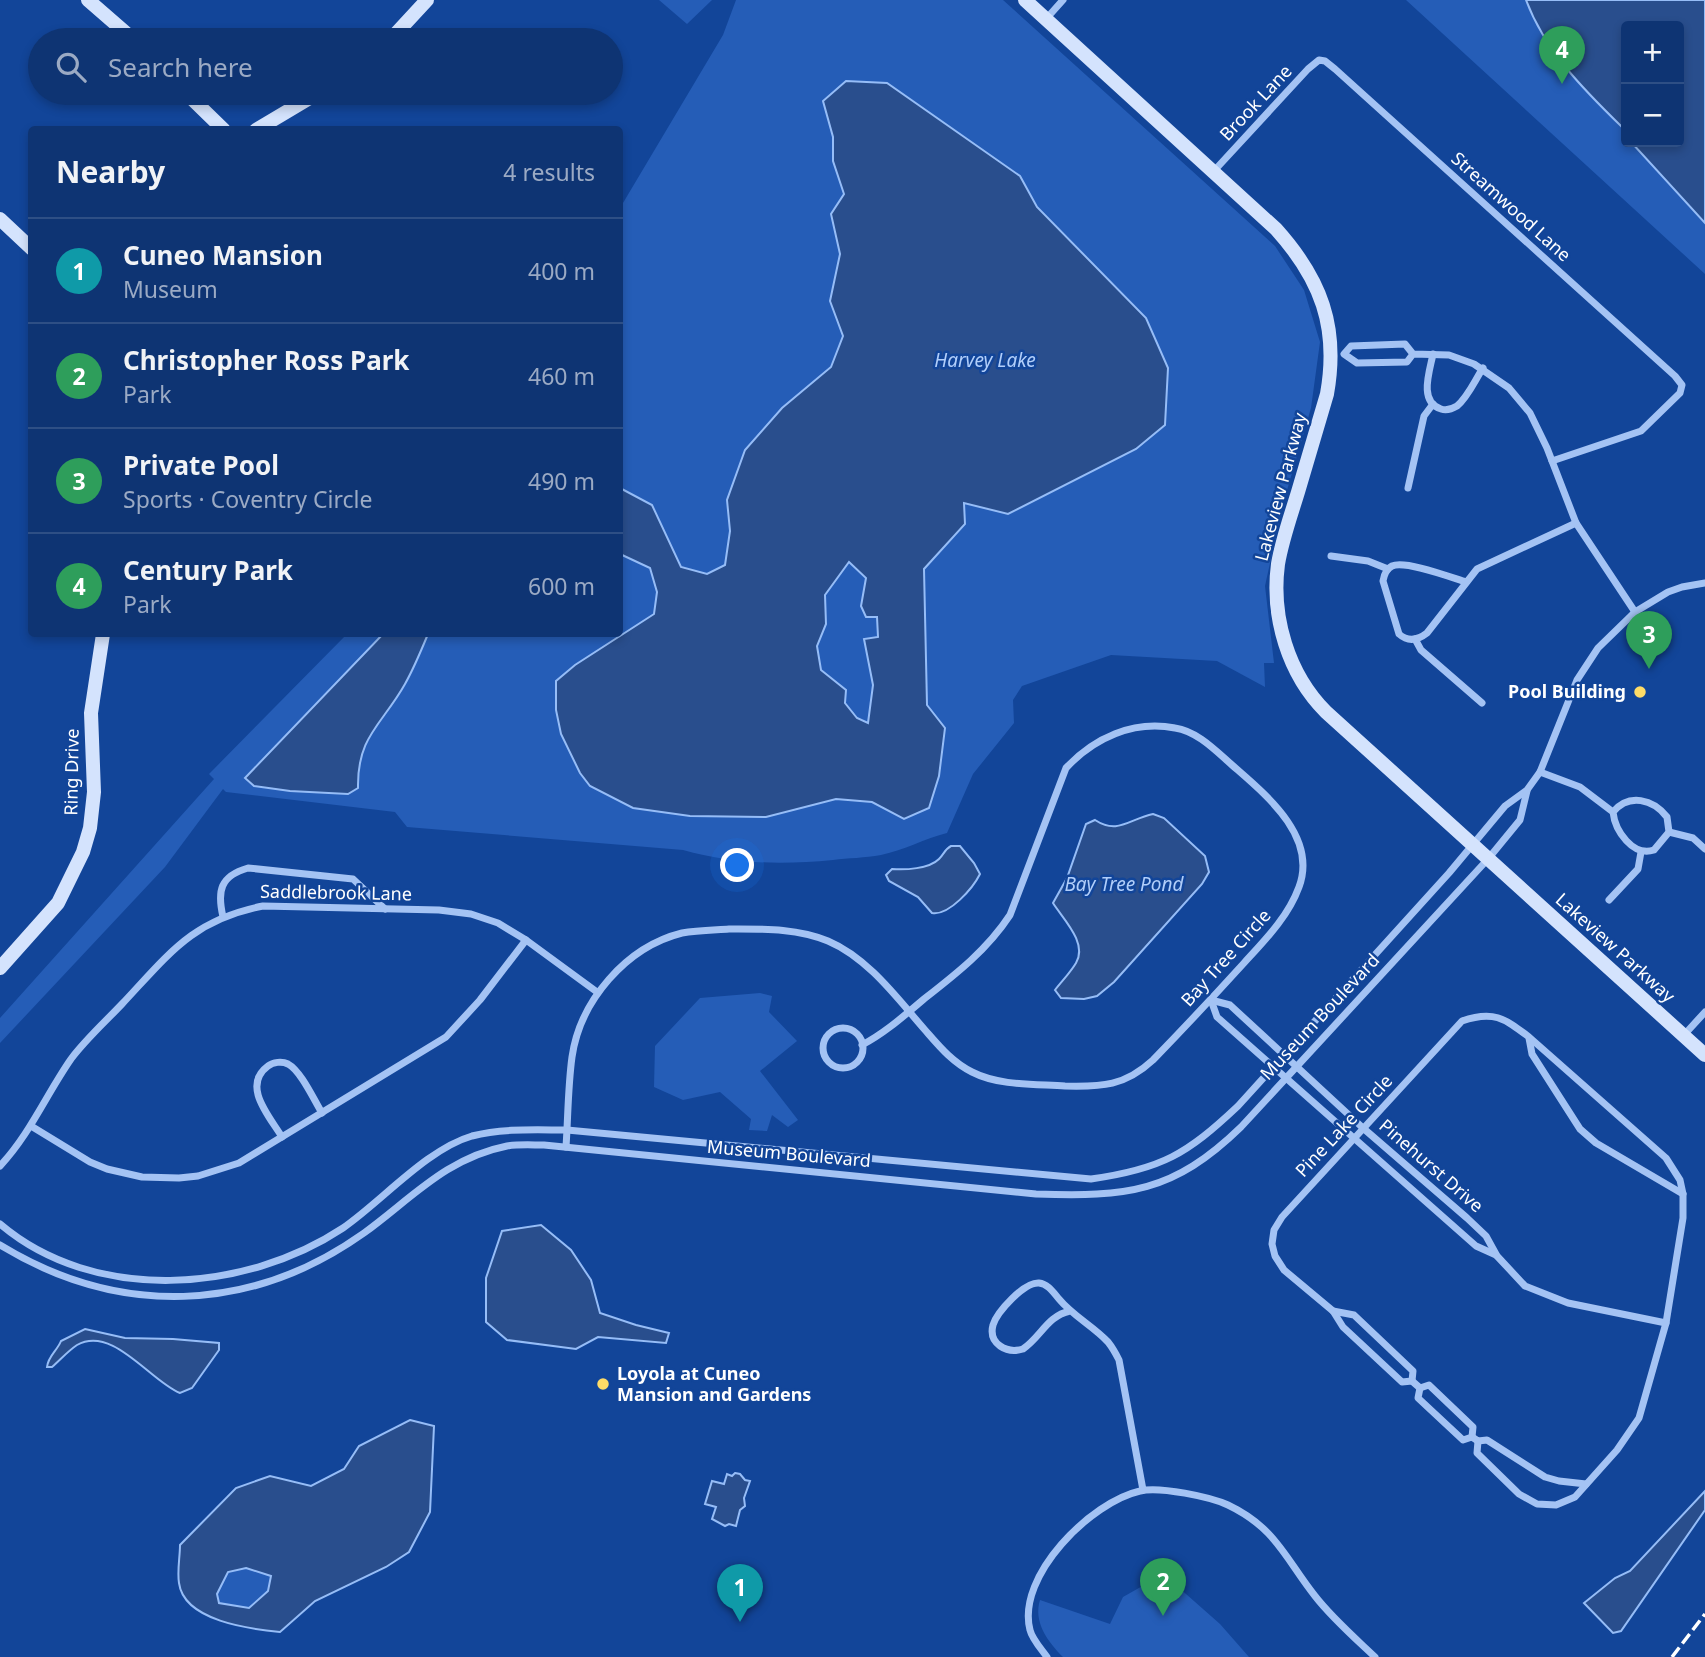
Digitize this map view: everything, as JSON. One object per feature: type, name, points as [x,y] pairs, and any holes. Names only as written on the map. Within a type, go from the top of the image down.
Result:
[{"type":"street","points":[[88,0],[120,28]]},
{"type":"street","points":[[401,28],[426,0]]},
{"type":"street","name":"Lakeview Parkway","points":[[1025,0],[1276,229],[1297,252],[1323,303],[1330,336],[1338,355],[1279,561],[1276,585],[1283,639],[1297,671],[1321,706],[1705,1055]]},
{"type":"street","points":[[1046,19],[1063,0]]},
{"type":"street","name":"Brook Lane","points":[[1213,172],[1308,69],[1319,60],[1325,61]]},
{"type":"street","name":"Streamwood Lane","points":[[1325,61],[1682,385],[1680,393],[1641,431],[1552,461]]},
{"type":"street","points":[[198,105],[220,126]]},
{"type":"street","points":[[263,126],[298,105]]},
{"type":"street","points":[[0,219],[28,245]]},
{"type":"street","points":[[1338,355],[1351,346],[1405,344],[1413,354]]},
{"type":"street","points":[[1338,355],[1357,363],[1407,362],[1413,354]]},
{"type":"street","points":[[1413,354],[1449,355],[1483,368],[1509,388],[1530,413],[1576,523],[1635,612]]},
{"type":"street","points":[[1433,354],[1426,387],[1433,404],[1444,410],[1455,407],[1483,368]]},
{"type":"street","points":[[1408,488],[1424,416],[1433,404]]},
{"type":"street","points":[[1466,582],[1404,564],[1388,569],[1383,580],[1396,628],[1403,638],[1415,639],[1427,633],[1477,569],[1576,523]]},
{"type":"street","points":[[1331,556],[1368,561],[1388,569]]},
{"type":"street","points":[[1527,790],[1540,772],[1577,680],[1598,648],[1635,612],[1682,587],[1705,583]]},
{"type":"street","name":"Ring Drive","points":[[0,968],[58,904],[83,852],[90,828],[94,792],[91,713],[103,637]]},
{"type":"street","points":[[1415,639],[1421,649],[1482,703]]},
{"type":"street","name":"Bay Tree Circle","points":[[566,1147],[572,1057],[577,1035],[597,992],[622,966],[651,946],[681,933],[775,928],[828,941],[857,958],[953,1061],[974,1074],[1008,1082],[1085,1086],[1120,1082],[1138,1074],[1211,1000],[1283,919],[1300,885],[1303,857],[1293,831],[1276,804],[1205,741],[1178,728],[1148,726],[1121,731],[1103,738],[1083,751],[1066,768],[1010,915],[1000,931],[976,957],[909,1012]]},
{"type":"street","points":[[1540,772],[1580,787],[1613,812],[1621,833],[1633,848],[1641,852],[1654,850],[1669,832],[1667,817],[1650,802],[1625,802],[1613,812]]},
{"type":"street","name":"Museum Boulevard","points":[[0,1224],[40,1250],[94,1271],[128,1277],[210,1278],[276,1262],[306,1250],[344,1227],[439,1152],[471,1136],[510,1130],[567,1130],[1091,1179],[1151,1167],[1186,1151],[1238,1106],[1450,873],[1505,806],[1527,790]]},
{"type":"street","name":"Museum Boulevard","points":[[0,1245],[49,1272],[95,1286],[141,1295],[183,1297],[224,1294],[261,1285],[333,1254],[366,1232],[442,1171],[470,1156],[508,1146],[566,1147],[1036,1194],[1093,1196],[1148,1186],[1185,1172],[1220,1148],[1488,859],[1520,820],[1527,790]]},
{"type":"street","points":[[1669,832],[1693,838],[1705,849]]},
{"type":"street","points":[[1609,900],[1637,869],[1641,852]]},
{"type":"street","points":[[223,917],[219,900],[224,880],[248,868],[352,879],[386,909]]},
{"type":"street","name":"Saddlebrook Lane","points":[[0,1166],[19,1146],[80,1049],[176,947],[212,921],[237,911],[263,906],[439,910],[471,914],[498,923],[526,940],[597,992]]},
{"type":"street","points":[[31,1126],[90,1162],[142,1177],[179,1178],[239,1163],[452,1033],[526,940]]},
{"type":"street","name":"Pinehurst Drive","points":[[1211,1000],[1230,1005],[1363,1128],[1477,1227],[1486,1236],[1497,1256],[1525,1286],[1568,1303],[1666,1323]]},
{"type":"street","name":"Pinehurst Drive","points":[[1211,1000],[1217,1017],[1272,1068],[1476,1246],[1497,1256]]},
{"type":"street","points":[[862,1045],[909,1012]]},
{"type":"street","points":[[1683,1036],[1705,1012]]},
{"type":"street","name":"Pine Lake Circle","points":[[1489,1014],[1509,1022],[1529,1037],[1666,1158],[1680,1180],[1683,1218],[1666,1323],[1639,1418],[1617,1450],[1575,1497],[1556,1505],[1537,1504],[1519,1494],[1477,1453],[1473,1427],[1429,1385],[1420,1388],[1412,1381],[1402,1382],[1343,1326],[1333,1311],[1284,1270],[1275,1256],[1272,1244],[1274,1230],[1282,1217],[1462,1021],[1489,1014]]},
{"type":"street","points":[[845,1028],[857,1033],[862,1045],[856,1062],[844,1067],[827,1060],[823,1048],[832,1031],[845,1028]]},
{"type":"street","points":[[1529,1037],[1532,1054],[1580,1129],[1596,1143],[1683,1194]]},
{"type":"street","points":[[282,1137],[256,1090],[257,1080],[264,1069],[274,1063],[286,1063],[296,1071],[322,1113]]},
{"type":"street","points":[[1070,1311],[1060,1313],[1052,1319],[1023,1349],[1009,1351],[994,1338],[992,1331],[997,1317],[1024,1287],[1031,1284],[1050,1288],[1070,1311],[1108,1342],[1119,1360],[1143,1490]]},
{"type":"street","name":"Pine Lake Circle","points":[[1333,1311],[1354,1315],[1413,1371],[1412,1381]]},
{"type":"street","name":"Pine Lake Circle","points":[[1420,1388],[1418,1398],[1463,1440],[1487,1440],[1545,1477],[1586,1484]]},
{"type":"street","points":[[1047,1657],[1030,1631],[1030,1606],[1038,1580],[1053,1554],[1093,1513],[1109,1502],[1143,1490],[1189,1494],[1227,1505],[1259,1524],[1280,1544],[1315,1597],[1375,1657]]},
{"type":"shaded area","points":[[659,0],[712,0],[687,24]]},
{"type":"shaded area","points":[[736,0],[1003,0],[1275,246],[1304,290],[1320,342],[1311,408],[1283,504],[1265,586],[1274,663],[1264,663],[1265,687],[1217,661],[1111,655],[1022,686],[1013,700],[1014,723],[973,774],[947,833],[890,853],[863,857],[795,863],[757,862],[683,850],[407,827],[395,812],[226,792],[223,789],[165,867],[0,1043],[0,1018],[214,779],[209,774],[344,637],[623,637],[623,203],[723,35]]},
{"type":"shaded area","points":[[1406,0],[1705,0],[1705,274]]},
{"type":"shaded area","points":[[760,993],[772,996],[769,1012],[797,1041],[760,1071],[798,1120],[788,1127],[772,1115],[767,1131],[749,1130],[751,1119],[720,1092],[683,1100],[654,1087],[655,1046],[700,998]]},
{"type":"shaded area","points":[[246,1568],[271,1576],[269,1591],[249,1608],[219,1603],[217,1594],[228,1572]]},
{"type":"shaded area","points":[[1160,1576],[1169,1579],[1220,1624],[1249,1657],[1063,1657],[1043,1631],[1038,1608],[1040,1600],[1110,1624],[1123,1597]]},
{"type":"water","points":[[1526,0],[1705,0],[1705,223],[1636,147],[1684,147],[1684,21],[1621,21],[1621,126],[1567,69],[1534,19]]},
{"type":"water","name":"Harvey Lake","points":[[846,81],[887,83],[1020,176],[1037,207],[1146,318],[1168,368],[1165,425],[1136,449],[1008,514],[964,503],[965,524],[924,569],[927,705],[945,728],[939,776],[929,808],[904,819],[872,802],[836,799],[766,817],[690,816],[633,808],[590,786],[580,773],[561,734],[556,710],[556,681],[575,665],[618,637],[623,637],[623,634],[654,614],[657,592],[650,568],[623,555],[623,490],[652,505],[681,567],[707,574],[725,565],[730,531],[727,500],[745,450],[782,408],[831,367],[843,336],[830,301],[840,254],[831,214],[844,194],[833,161],[833,137],[823,101]],"holes":[[[849,562],[866,578],[861,606],[866,617],[877,617],[878,637],[864,639],[873,685],[868,723],[857,718],[845,703],[846,690],[821,670],[817,646],[826,624],[825,595]]]},
{"type":"water","points":[[380,637],[427,637],[405,684],[366,743],[359,770],[358,788],[348,794],[290,791],[254,786],[245,778]]},
{"type":"water","name":"Bay Tree Pond","points":[[1153,814],[1164,818],[1205,856],[1209,872],[1202,884],[1114,982],[1097,996],[1084,999],[1061,998],[1055,990],[1076,963],[1079,947],[1073,932],[1053,903],[1067,878],[1086,824],[1095,820],[1117,826]]},
{"type":"water","points":[[951,846],[960,846],[980,874],[966,893],[946,910],[932,913],[918,897],[889,881],[886,875],[892,869],[929,865]]},
{"type":"water","points":[[541,1225],[571,1250],[591,1280],[600,1313],[669,1333],[666,1343],[598,1337],[576,1349],[507,1340],[486,1322],[486,1278],[502,1231]]},
{"type":"water","points":[[85,1329],[125,1338],[219,1343],[219,1350],[192,1388],[180,1393],[168,1387],[118,1348],[104,1342],[91,1341],[77,1345],[52,1367],[47,1367],[61,1341]]},
{"type":"water","points":[[410,1420],[434,1426],[430,1512],[409,1552],[386,1567],[315,1601],[280,1632],[220,1621],[193,1606],[184,1596],[179,1583],[180,1545],[236,1488],[270,1476],[311,1486],[344,1469],[359,1446]],"holes":[[[246,1568],[271,1576],[268,1591],[249,1608],[219,1603],[217,1594],[228,1572]]]},
{"type":"water","points":[[735,1473],[750,1481],[744,1498],[745,1506],[740,1510],[736,1526],[725,1526],[712,1519],[716,1507],[705,1504],[712,1481],[724,1484],[727,1474],[732,1476]]},
{"type":"water","points":[[1705,1491],[1705,1510],[1621,1631],[1613,1633],[1584,1603],[1615,1578],[1630,1571]]},
{"type":"railway","points":[[1672,1657],[1705,1614]]},
{"type":"place","name":"Century Park","points":[[1562,84]]},
{"type":"place","name":"Private Pool","points":[[1649,669]]},
{"type":"place","name":"Pool Building","points":[[1640,692]]},
{"type":"place","name":"Loyola at Cuneo Mansion and Gardens","points":[[603,1384]]},
{"type":"place","name":"Christopher Ross Park","points":[[1163,1616]]},
{"type":"place","name":"Cuneo Mansion","points":[[740,1622]]}]
